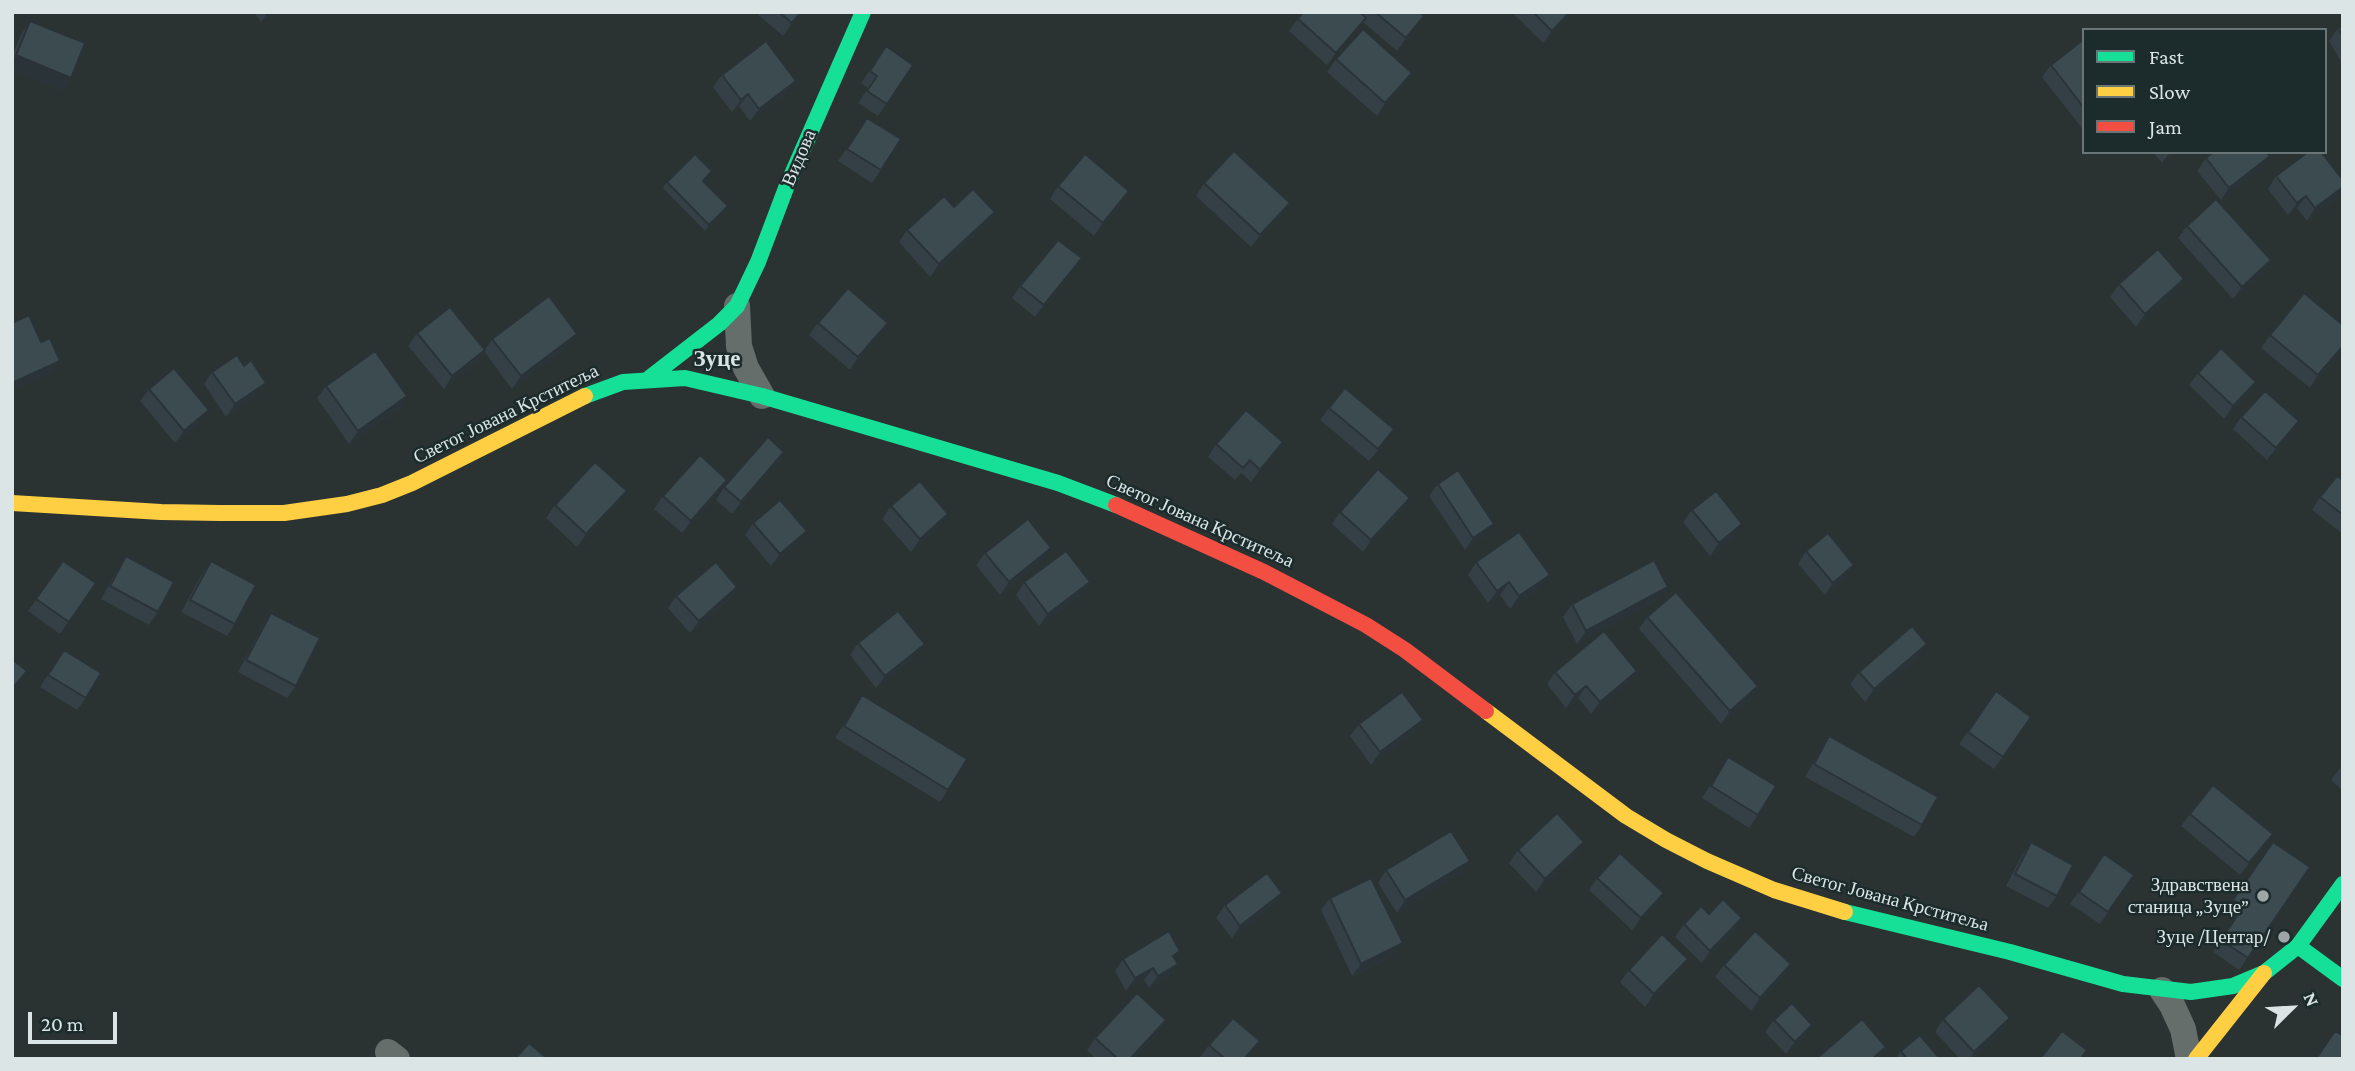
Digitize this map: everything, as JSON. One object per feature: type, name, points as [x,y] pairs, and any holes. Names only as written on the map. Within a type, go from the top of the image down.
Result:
[{"type":"street","name":"Видова","points":[[648,379],[719,324],[737,306],[863,12]]},
{"type":"street","name":"Видова","points":[[737,306],[739,345],[746,368],[762,396]]},
{"type":"street","name":"Светог Јована Крститеља","points":[[12,503],[208,513],[284,513],[347,504],[382,495],[412,483],[581,398],[623,383],[685,378],[762,396],[980,459],[1093,495],[1264,572],[1366,625],[1405,650],[1626,816],[1697,856],[1774,890],[1826,907],[2010,951],[2123,984],[2191,992],[2233,986],[2264,972],[2298,946],[2343,884]]},
{"type":"street","points":[[2298,946],[2343,979]]},
{"type":"street","points":[[2196,1059],[2264,972]]},
{"type":"street","points":[[2162,990],[2183,1029],[2189,1059]]},
{"type":"building","points":[[779,12],[801,12],[792,23]]},
{"type":"building","points":[[1303,12],[1360,12],[1366,18],[1336,53],[1298,19]]},
{"type":"building","points":[[1375,12],[1420,12],[1424,16],[1406,38]]},
{"type":"building","points":[[1533,12],[1570,12],[1552,31]]},
{"type":"building","points":[[30,21],[85,43],[71,78],[16,55]]},
{"type":"building","points":[[1363,29],[1412,73],[1385,103],[1336,59]]},
{"type":"building","points":[[766,41],[796,81],[759,109],[748,94],[741,100],[722,75]]},
{"type":"building","points":[[2082,41],[2082,105],[2051,65]]},
{"type":"building","points":[[886,46],[913,65],[887,104],[867,91],[877,76],[870,71]]},
{"type":"building","points":[[867,118],[901,139],[881,170],[847,149]]},
{"type":"building","points":[[1234,151],[1290,203],[1260,235],[1204,183]]},
{"type":"building","points":[[695,154],[712,171],[703,181],[728,206],[709,225],[667,182]]},
{"type":"building","points":[[1085,154],[1129,191],[1103,223],[1058,186]]},
{"type":"building","points":[[2211,154],[2270,156],[2229,188],[2206,158]]},
{"type":"building","points":[[2305,154],[2323,154],[2343,180],[2343,187],[2315,208],[2306,196],[2297,203],[2276,176]]},
{"type":"building","points":[[973,189],[995,212],[939,264],[907,230],[944,196],[954,207]]},
{"type":"building","points":[[2216,199],[2271,260],[2242,287],[2187,226]]},
{"type":"building","points":[[1058,240],[1082,258],[1044,305],[1020,286]]},
{"type":"building","points":[[2158,249],[2184,279],[2145,314],[2119,284]]},
{"type":"building","points":[[848,288],[888,323],[858,357],[818,323]]},
{"type":"building","points":[[2304,293],[2343,325],[2343,346],[2318,375],[2270,335]]},
{"type":"building","points":[[549,296],[577,334],[521,376],[492,339]]},
{"type":"building","points":[[450,307],[485,350],[452,376],[417,333]]},
{"type":"building","points":[[29,315],[41,342],[50,338],[60,361],[12,383],[12,323]]},
{"type":"building","points":[[2221,348],[2256,382],[2233,406],[2198,373]]},
{"type":"building","points":[[375,351],[407,396],[358,431],[326,386]]},
{"type":"building","points":[[237,355],[244,366],[251,360],[266,383],[235,404],[212,372]]},
{"type":"building","points":[[174,368],[209,410],[184,431],[149,389]]},
{"type":"building","points":[[1345,388],[1394,429],[1378,449],[1329,408]]},
{"type":"building","points":[[2265,391],[2299,421],[2276,448],[2241,417]]},
{"type":"building","points":[[1246,410],[1283,442],[1260,470],[1250,460],[1243,468],[1216,444]]},
{"type":"building","points":[[768,437],[784,452],[741,502],[724,487]]},
{"type":"building","points":[[700,455],[727,480],[691,521],[663,496]]},
{"type":"building","points":[[595,462],[627,491],[586,534],[555,505]]},
{"type":"building","points":[[1378,469],[1410,498],[1371,540],[1340,512]]},
{"type":"building","points":[[1458,470],[1494,524],[1473,538],[1438,484]]},
{"type":"building","points":[[2337,476],[2343,480],[2343,515],[2320,497]]},
{"type":"building","points":[[920,481],[948,514],[920,539],[891,506]]},
{"type":"building","points":[[1716,491],[1742,524],[1719,543],[1692,510]]},
{"type":"building","points":[[780,500],[807,531],[780,554],[753,523]]},
{"type":"building","points":[[1028,519],[1051,548],[1009,582],[985,553]]},
{"type":"building","points":[[1519,532],[1550,575],[1519,596],[1509,582],[1497,591],[1476,562]]},
{"type":"building","points":[[1828,533],[1854,565],[1833,583],[1806,551]]},
{"type":"building","points":[[1066,551],[1090,582],[1048,614],[1024,582]]},
{"type":"building","points":[[126,556],[174,582],[158,612],[110,586]]},
{"type":"building","points":[[1654,560],[1668,587],[1586,631],[1572,604]]},
{"type":"building","points":[[63,561],[96,583],[69,622],[36,599]]},
{"type":"building","points":[[211,561],[256,585],[235,624],[190,600]]},
{"type":"building","points":[[716,562],[737,587],[699,621],[676,596]]},
{"type":"building","points":[[1676,592],[1758,686],[1730,711],[1647,617]]},
{"type":"building","points":[[898,611],[925,644],[885,676],[858,643]]},
{"type":"building","points":[[271,613],[320,638],[296,686],[246,660]]},
{"type":"building","points":[[1912,626],[1927,644],[1874,689],[1859,672]]},
{"type":"building","points":[[1604,631],[1637,671],[1600,702],[1586,686],[1575,695],[1555,672]]},
{"type":"building","points":[[64,650],[101,673],[86,698],[48,675]]},
{"type":"building","points":[[12,659],[27,671],[12,689]]},
{"type":"building","points":[[1996,691],[2031,717],[2003,757],[1968,732]]},
{"type":"building","points":[[1402,692],[1423,720],[1380,752],[1359,724]]},
{"type":"building","points":[[862,695],[967,759],[948,790],[844,726]]},
{"type":"building","points":[[1829,736],[1938,797],[1922,825],[1814,764]]},
{"type":"building","points":[[1728,757],[1776,786],[1758,815],[1711,786]]},
{"type":"building","points":[[2213,785],[2273,834],[2249,863],[2190,814]]},
{"type":"building","points":[[1557,813],[1584,842],[1545,879],[1518,850]]},
{"type":"building","points":[[1451,831],[1470,861],[1405,900],[1386,870]]},
{"type":"building","points":[[2031,842],[2073,865],[2057,896],[2015,874]]},
{"type":"building","name":"Здравствена станица „Зуце”","points":[[2273,842],[2310,867],[2248,958],[2221,940],[2243,907],[2233,900]]},
{"type":"building","points":[[1620,853],[1664,893],[1641,918],[1597,878]]},
{"type":"building","points":[[2104,854],[2134,875],[2108,912],[2079,892]]},
{"type":"building","points":[[1267,873],[1282,893],[1240,926],[1225,905]]},
{"type":"building","points":[[1371,878],[1403,943],[1361,964],[1330,898]]},
{"type":"building","points":[[1723,899],[1742,918],[1710,951],[1684,924],[1701,906],[1709,914]]},
{"type":"building","points":[[1169,931],[1180,951],[1173,956],[1178,964],[1158,976],[1153,968],[1135,978],[1123,959]]},
{"type":"building","points":[[1755,931],[1791,964],[1760,998],[1724,965]]},
{"type":"building","points":[[1662,934],[1688,959],[1654,994],[1629,970]]},
{"type":"building","points":[[1979,985],[2010,1018],[1974,1052],[1943,1019]]},
{"type":"building","points":[[1137,993],[1166,1020],[1130,1059],[1118,1059],[1095,1038]]},
{"type":"building","points":[[1792,1003],[1812,1025],[1795,1042],[1774,1020]]},
{"type":"building","points":[[1233,1018],[1260,1041],[1244,1059],[1225,1059],[1209,1045]]},
{"type":"building","points":[[1862,1019],[1886,1047],[1872,1059],[1816,1059]]},
{"type":"building","points":[[2062,1031],[2087,1050],[2080,1059],[2040,1059]]},
{"type":"building","points":[[2335,1031],[2343,1036],[2343,1059],[2316,1059]]},
{"type":"building","points":[[1920,1035],[1940,1059],[1907,1059],[1901,1051]]},
{"type":"building","points":[[529,1043],[548,1059],[515,1059]]},
{"type":"traffic: fast","points":[[648,379],[719,324],[737,306],[863,12]]},
{"type":"traffic: fast","points":[[585,396],[623,382],[685,378],[762,396],[1058,483],[1116,505]]},
{"type":"traffic: fast","points":[[1845,912],[2010,952],[2123,984],[2191,992],[2233,986],[2264,973],[2298,946],[2343,884]]},
{"type":"traffic: fast","points":[[2298,946],[2343,979]]},
{"type":"traffic: slow","points":[[12,503],[220,513],[284,513],[347,504],[382,495],[412,483],[585,396]]},
{"type":"traffic: slow","points":[[1486,711],[1626,816],[1666,840],[1774,890],[1845,912]]},
{"type":"traffic: slow","points":[[2196,1059],[2264,973]]},
{"type":"traffic: jam","points":[[1116,505],[1264,572],[1366,625],[1405,650],[1486,711]]},
{"type":"place","name":"Здравствена станица „Зуце”","points":[[2263,896]]},
{"type":"place","name":"Зуце /Центар/","points":[[2284,937]]},
{"type":"district","name":"Зуце","points":[[717,359]]}]
